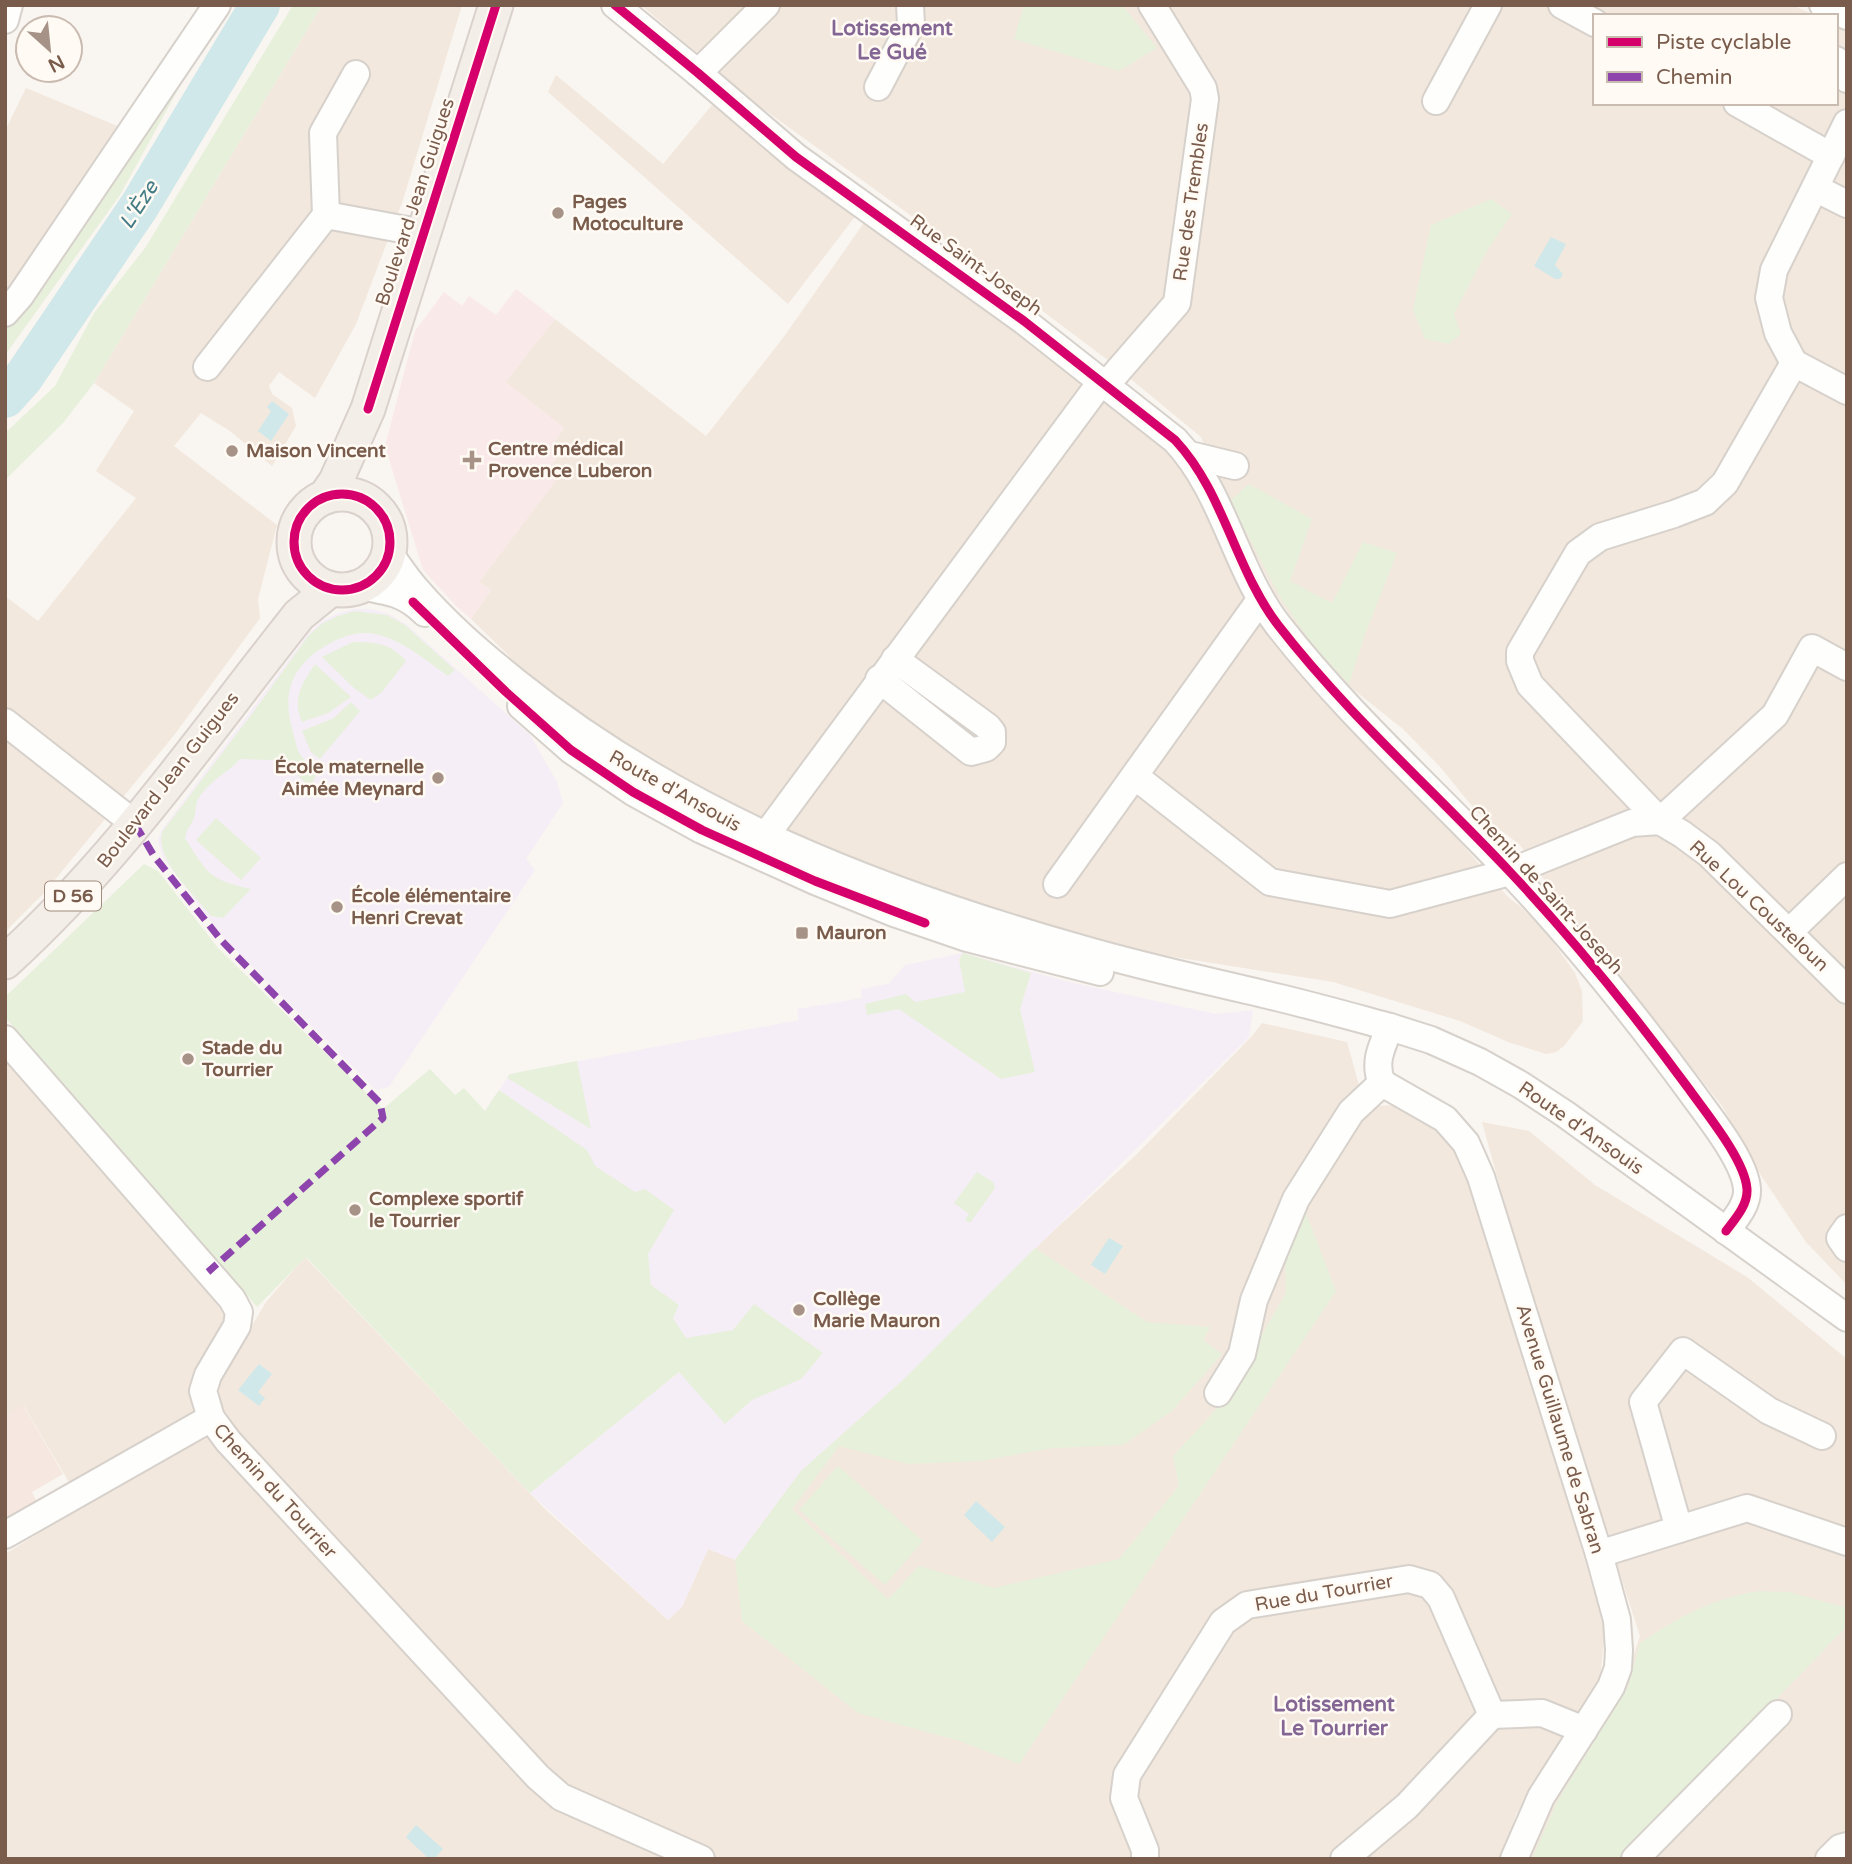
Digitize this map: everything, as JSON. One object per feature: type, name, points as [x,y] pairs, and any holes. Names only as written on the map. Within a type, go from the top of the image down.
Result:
[{"type":"main road","name":"Boulevard Jean Guigues","points":[[325,497],[336,481],[368,409],[496,5]]},
{"type":"main road","name":"Boulevard Jean Guigues","points":[[368,409],[364,452],[374,506]]},
{"type":"main road","points":[[338,494],[351,495],[374,506],[388,528],[390,540],[383,566],[374,578],[346,587],[319,584],[308,576],[300,566],[294,541],[296,527],[303,514],[325,497],[338,494]]},
{"type":"main road","name":"Boulevard Jean Guigues","points":[[242,687],[281,607],[296,555]]},
{"type":"main road","name":"Boulevard Jean Guigues","points":[[5,962],[73,897],[135,824],[299,615],[346,587]]},
{"type":"street","points":[[5,20],[9,5]]},
{"type":"street","points":[[5,313],[28,284],[217,5]]},
{"type":"street","name":"Rue Saint-Joseph","points":[[615,5],[796,157],[1024,321],[1175,440],[1189,455],[1209,488],[1260,600]]},
{"type":"street","points":[[698,73],[766,5]]},
{"type":"street","points":[[878,88],[911,24],[910,5]]},
{"type":"street","name":"Rue des Trembles","points":[[766,835],[887,669],[1103,384],[1177,303],[1205,99],[1203,88],[1152,5]]},
{"type":"street","points":[[1436,101],[1488,5]]},
{"type":"street","points":[[1562,5],[1593,22]]},
{"type":"street","points":[[1838,63],[1847,79]]},
{"type":"street","points":[[207,367],[326,215],[323,134],[356,74]]},
{"type":"street","points":[[1741,105],[1831,156]]},
{"type":"street","points":[[1847,123],[1774,270],[1769,298],[1778,333],[1794,363],[1847,391]]},
{"type":"street","points":[[1815,188],[1847,204]]},
{"type":"street","points":[[326,215],[424,233]]},
{"type":"street","name":"Rue Lou Cousteloun","points":[[1794,363],[1726,483],[1705,502],[1600,537],[1578,553],[1520,652],[1520,661],[1531,685],[1660,821],[1709,854],[1847,990]]},
{"type":"street","points":[[1189,455],[1235,466]]},
{"type":"street","name":"Route d'Ansouis","points":[[388,554],[416,589],[464,639],[587,736],[646,772],[896,902]]},
{"type":"street","name":"Route d'Ansouis","points":[[346,587],[395,593],[413,602],[506,692],[571,750],[633,792],[702,830],[815,881],[1390,1027],[1431,1040],[1468,1056],[1565,1114],[1847,1318]]},
{"type":"street","points":[[1057,884],[1260,600]]},
{"type":"street","name":"Chemin de Saint-Joseph","points":[[1260,600],[1287,635],[1359,716],[1582,950],[1723,1136],[1745,1178],[1747,1192],[1743,1208],[1726,1231]]},
{"type":"street","points":[[1136,776],[1270,882],[1390,904],[1510,872],[1632,823],[1660,821],[1775,715],[1812,648],[1847,667]]},
{"type":"street","points":[[5,722],[135,824]]},
{"type":"street","points":[[1789,932],[1847,876]]},
{"type":"street","points":[[1218,1393],[1242,1354],[1254,1300],[1296,1199],[1351,1112],[1382,1083],[1377,1073],[1377,1062],[1390,1027]]},
{"type":"street","name":"Chemin du Tourrier","points":[[5,1039],[239,1312],[237,1326],[208,1375],[203,1391],[211,1418],[334,1558],[538,1777],[561,1797],[701,1859]]},
{"type":"street","name":"Avenue Guillaume de Sabran","points":[[1382,1083],[1445,1119],[1466,1143],[1481,1177],[1599,1554],[1617,1620],[1618,1668],[1611,1687],[1541,1797],[1514,1859]]},
{"type":"street","points":[[1847,1228],[1840,1238],[1847,1248]]},
{"type":"street","points":[[1679,1529],[1643,1402],[1683,1351],[1769,1411],[1822,1436]]},
{"type":"street","points":[[5,1535],[211,1418]]},
{"type":"street","points":[[1599,1554],[1747,1508],[1847,1542]]},
{"type":"street","name":"Rue du Tourrier","points":[[1145,1859],[1145,1850],[1124,1798],[1127,1775],[1223,1622],[1247,1605],[1409,1579],[1430,1585],[1441,1598],[1492,1716]]},
{"type":"street","points":[[1344,1859],[1407,1806],[1492,1716],[1542,1713],[1584,1730]]},
{"type":"street","points":[[1635,1859],[1778,1714]]},
{"type":"street","points":[[1829,1859],[1840,1848],[1847,1846]]},
{"type":"shaded area","points":[[322,5],[462,5],[403,200],[356,324],[315,398],[279,372],[269,386],[272,394],[292,408],[296,426],[272,466],[230,431],[201,413],[174,446],[277,525],[258,599],[260,618],[175,734],[44,893],[5,932],[5,596],[38,621],[136,498],[96,471],[134,411],[94,383]]},
{"type":"shaded area","points":[[641,5],[1792,5],[1812,14],[1593,14],[1593,105],[1838,105],[1838,26],[1847,29],[1847,1285],[1806,1242],[1762,1177],[1722,1106],[1547,884],[1520,845],[1476,811],[1442,769],[1403,729],[1349,686],[1310,645],[1275,593],[1223,492],[1201,437],[1109,361],[1028,300],[755,103]]},
{"type":"shaded area","points":[[556,75],[663,164],[712,105],[857,214],[788,304],[548,92]]},
{"type":"shaded area","points":[[26,88],[139,135],[5,308],[5,131]]},
{"type":"shaded area","points":[[868,217],[1047,356],[1159,434],[1198,498],[1235,579],[1275,642],[1315,692],[1363,736],[1508,897],[1548,935],[1575,973],[1582,991],[1583,1021],[1564,1046],[1556,1052],[1546,1054],[1508,1042],[1460,1021],[1333,982],[1155,954],[923,894],[748,817],[622,746],[537,683],[471,619],[491,590],[479,582],[557,478],[547,470],[562,451],[553,444],[564,428],[505,382],[555,319],[706,436],[783,338]]},
{"type":"shaded area","name":"Centre médical Provence Luberon","points":[[516,289],[555,319],[506,382],[564,428],[553,444],[562,450],[548,470],[558,478],[479,582],[491,590],[471,619],[423,570],[385,446],[415,331],[444,292],[462,306],[469,296],[496,315]]},
{"type":"shaded area","points":[[354,609],[387,613],[406,624],[530,735],[557,782],[563,803],[526,859],[535,870],[389,1087],[376,1090],[226,941],[162,856],[158,840],[161,831],[308,634],[321,622]]},
{"type":"shaded area","name":"Collège Marie Mauron","points":[[963,953],[1069,982],[1216,1014],[1253,1010],[1249,1037],[903,1380],[801,1471],[735,1560],[708,1549],[682,1607],[668,1620],[530,1493],[679,1372],[470,1133],[510,1074],[799,1020],[797,1009],[862,998],[861,989],[888,984],[905,965]]},
{"type":"shaded area","points":[[1262,1023],[1347,1042],[1359,1085],[1379,1106],[1395,1105],[1431,1118],[1466,1160],[1538,1397],[1605,1631],[1599,1688],[1516,1814],[1503,1859],[5,1859],[5,1554],[83,1506],[24,1406],[5,1416],[5,1057],[177,1254],[244,1339],[266,1302],[305,1257],[546,1510],[668,1620],[682,1607],[708,1549],[735,1559],[801,1471],[903,1380],[1035,1248],[1138,1153]]},
{"type":"shaded area","points":[[1482,1122],[1529,1131],[1595,1185],[1747,1277],[1847,1359],[1847,1859],[1528,1859],[1554,1800],[1624,1684],[1640,1636],[1527,1285]]},
{"type":"shaded area","points":[[23,1405],[63,1474],[32,1492],[37,1502],[5,1524],[5,1416]]},
{"type":"green space","points":[[293,5],[322,5],[94,383],[63,423],[5,480],[5,433],[55,386],[94,313],[145,248]]},
{"type":"green space","points":[[1024,5],[1122,5],[1157,48],[1119,71],[1014,39]]},
{"type":"green space","points":[[197,55],[120,195],[5,355],[5,308]]},
{"type":"green space","points":[[1491,199],[1512,214],[1488,249],[1454,314],[1461,334],[1449,344],[1425,339],[1413,310],[1431,225]]},
{"type":"green space","points":[[1249,484],[1312,519],[1290,581],[1332,603],[1363,542],[1397,553],[1349,684],[1312,644],[1280,597],[1230,501]]},
{"type":"green space","points":[[354,611],[387,615],[405,625],[455,670],[448,676],[400,643],[368,633],[338,639],[302,665],[291,684],[288,706],[299,752],[317,773],[310,788],[294,771],[276,760],[240,759],[206,789],[197,802],[194,818],[185,838],[210,873],[226,882],[251,889],[223,918],[211,916],[170,865],[161,842],[162,832],[309,635],[323,623]]},
{"type":"green space","points":[[353,642],[382,645],[394,650],[406,661],[382,692],[371,700],[354,688],[322,657]]},
{"type":"green space","points":[[315,664],[351,697],[328,713],[302,722],[298,698]]},
{"type":"green space","points":[[351,702],[360,711],[320,759],[311,752],[302,731],[334,718]]},
{"type":"green space","points":[[216,818],[261,858],[241,880],[196,840]]},
{"type":"green space","name":"Complexe sportif le Tourrier","points":[[144,864],[158,871],[218,948],[383,1109],[430,1069],[455,1095],[464,1088],[485,1111],[499,1090],[587,1150],[595,1166],[635,1192],[645,1189],[674,1210],[648,1254],[651,1285],[679,1305],[673,1318],[686,1338],[733,1330],[754,1304],[823,1353],[801,1379],[752,1400],[725,1424],[679,1372],[530,1493],[306,1257],[257,1307],[5,1017],[5,997]]},
{"type":"green space","points":[[963,953],[1031,973],[1020,1009],[1035,1072],[1001,1079],[899,1009],[867,1015],[865,1004],[906,994],[915,1002],[965,992],[959,959]]},
{"type":"green space","points":[[577,1061],[591,1129],[507,1078],[510,1074]]},
{"type":"green space","points":[[977,1172],[993,1182],[995,1188],[970,1223],[965,1220],[969,1214],[954,1203]]},
{"type":"green space","points":[[1304,1208],[1336,1291],[1019,1764],[960,1741],[858,1713],[742,1621],[735,1560],[801,1471],[903,1380],[1035,1248],[1147,1322],[1210,1327],[1203,1340],[1222,1354],[1172,1411],[1123,1445],[1053,1448],[980,1461],[908,1464],[839,1446],[792,1509],[888,1599],[919,1566],[994,1588],[1119,1559],[1179,1486],[1173,1456],[1223,1402],[1286,1293],[1285,1265]]},
{"type":"green space","points":[[838,1466],[923,1541],[885,1585],[799,1510]]},
{"type":"green space","points":[[1758,1591],[1789,1592],[1847,1608],[1847,1626],[1622,1859],[1532,1859],[1558,1800],[1628,1687],[1640,1643],[1696,1610]]},
{"type":"water","points":[[1551,237],[1566,244],[1555,265],[1563,274],[1560,279],[1555,279],[1534,266]]},
{"type":"water","points":[[272,401],[289,414],[271,441],[258,431],[271,411],[267,407]]},
{"type":"water","points":[[1109,1238],[1123,1246],[1105,1274],[1091,1265]]},
{"type":"water","points":[[259,1364],[272,1374],[258,1392],[265,1398],[259,1406],[238,1390]]},
{"type":"water","points":[[976,1501],[1005,1527],[992,1542],[964,1515]]},
{"type":"water","points":[[416,1825],[443,1849],[434,1859],[429,1859],[406,1837]]},
{"type":"waterway","name":"L'Èze","points":[[5,398],[23,378],[140,205],[260,5]]},
{"type":"marked path","points":[[135,824],[154,856],[221,940],[380,1103],[383,1118],[208,1272]]},
{"type":"cycle path","points":[[368,409],[496,5]]},
{"type":"cycle path","points":[[615,5],[796,157],[1024,321],[1175,440],[1206,483],[1251,580],[1278,625],[1361,721],[1481,841],[1558,924],[1625,1005],[1714,1124],[1732,1151],[1745,1177],[1747,1189],[1743,1206],[1726,1231]]},
{"type":"cycle path","points":[[342,494],[360,498],[376,508],[386,524],[390,542],[386,560],[376,576],[360,586],[342,590],[324,586],[308,576],[298,560],[294,542],[298,524],[308,508],[324,498],[342,494]]},
{"type":"cycle path","points":[[413,602],[506,692],[571,750],[633,792],[702,830],[815,881],[925,923]]},
{"type":"place","name":"Pages Motoculture","points":[[558,213]]},
{"type":"place","name":"Maison Vincent","points":[[232,451]]},
{"type":"place","name":"Centre médical Provence Luberon","points":[[472,460]]},
{"type":"place","name":"École maternelle Aimée Meynard","points":[[438,778]]},
{"type":"place","name":"École élémentaire Henri Crevat","points":[[337,907]]},
{"type":"place","name":"Mauron","points":[[802,933]]},
{"type":"place","name":"Stade du Tourrier","points":[[188,1059]]},
{"type":"place","name":"Complexe sportif le Tourrier","points":[[355,1210]]},
{"type":"place","name":"Collège Marie Mauron","points":[[799,1310]]},
{"type":"district","name":"Lotissement Le Gué","points":[[892,40]]},
{"type":"district","name":"Lotissement Le Tourrier","points":[[1334,1716]]}]
